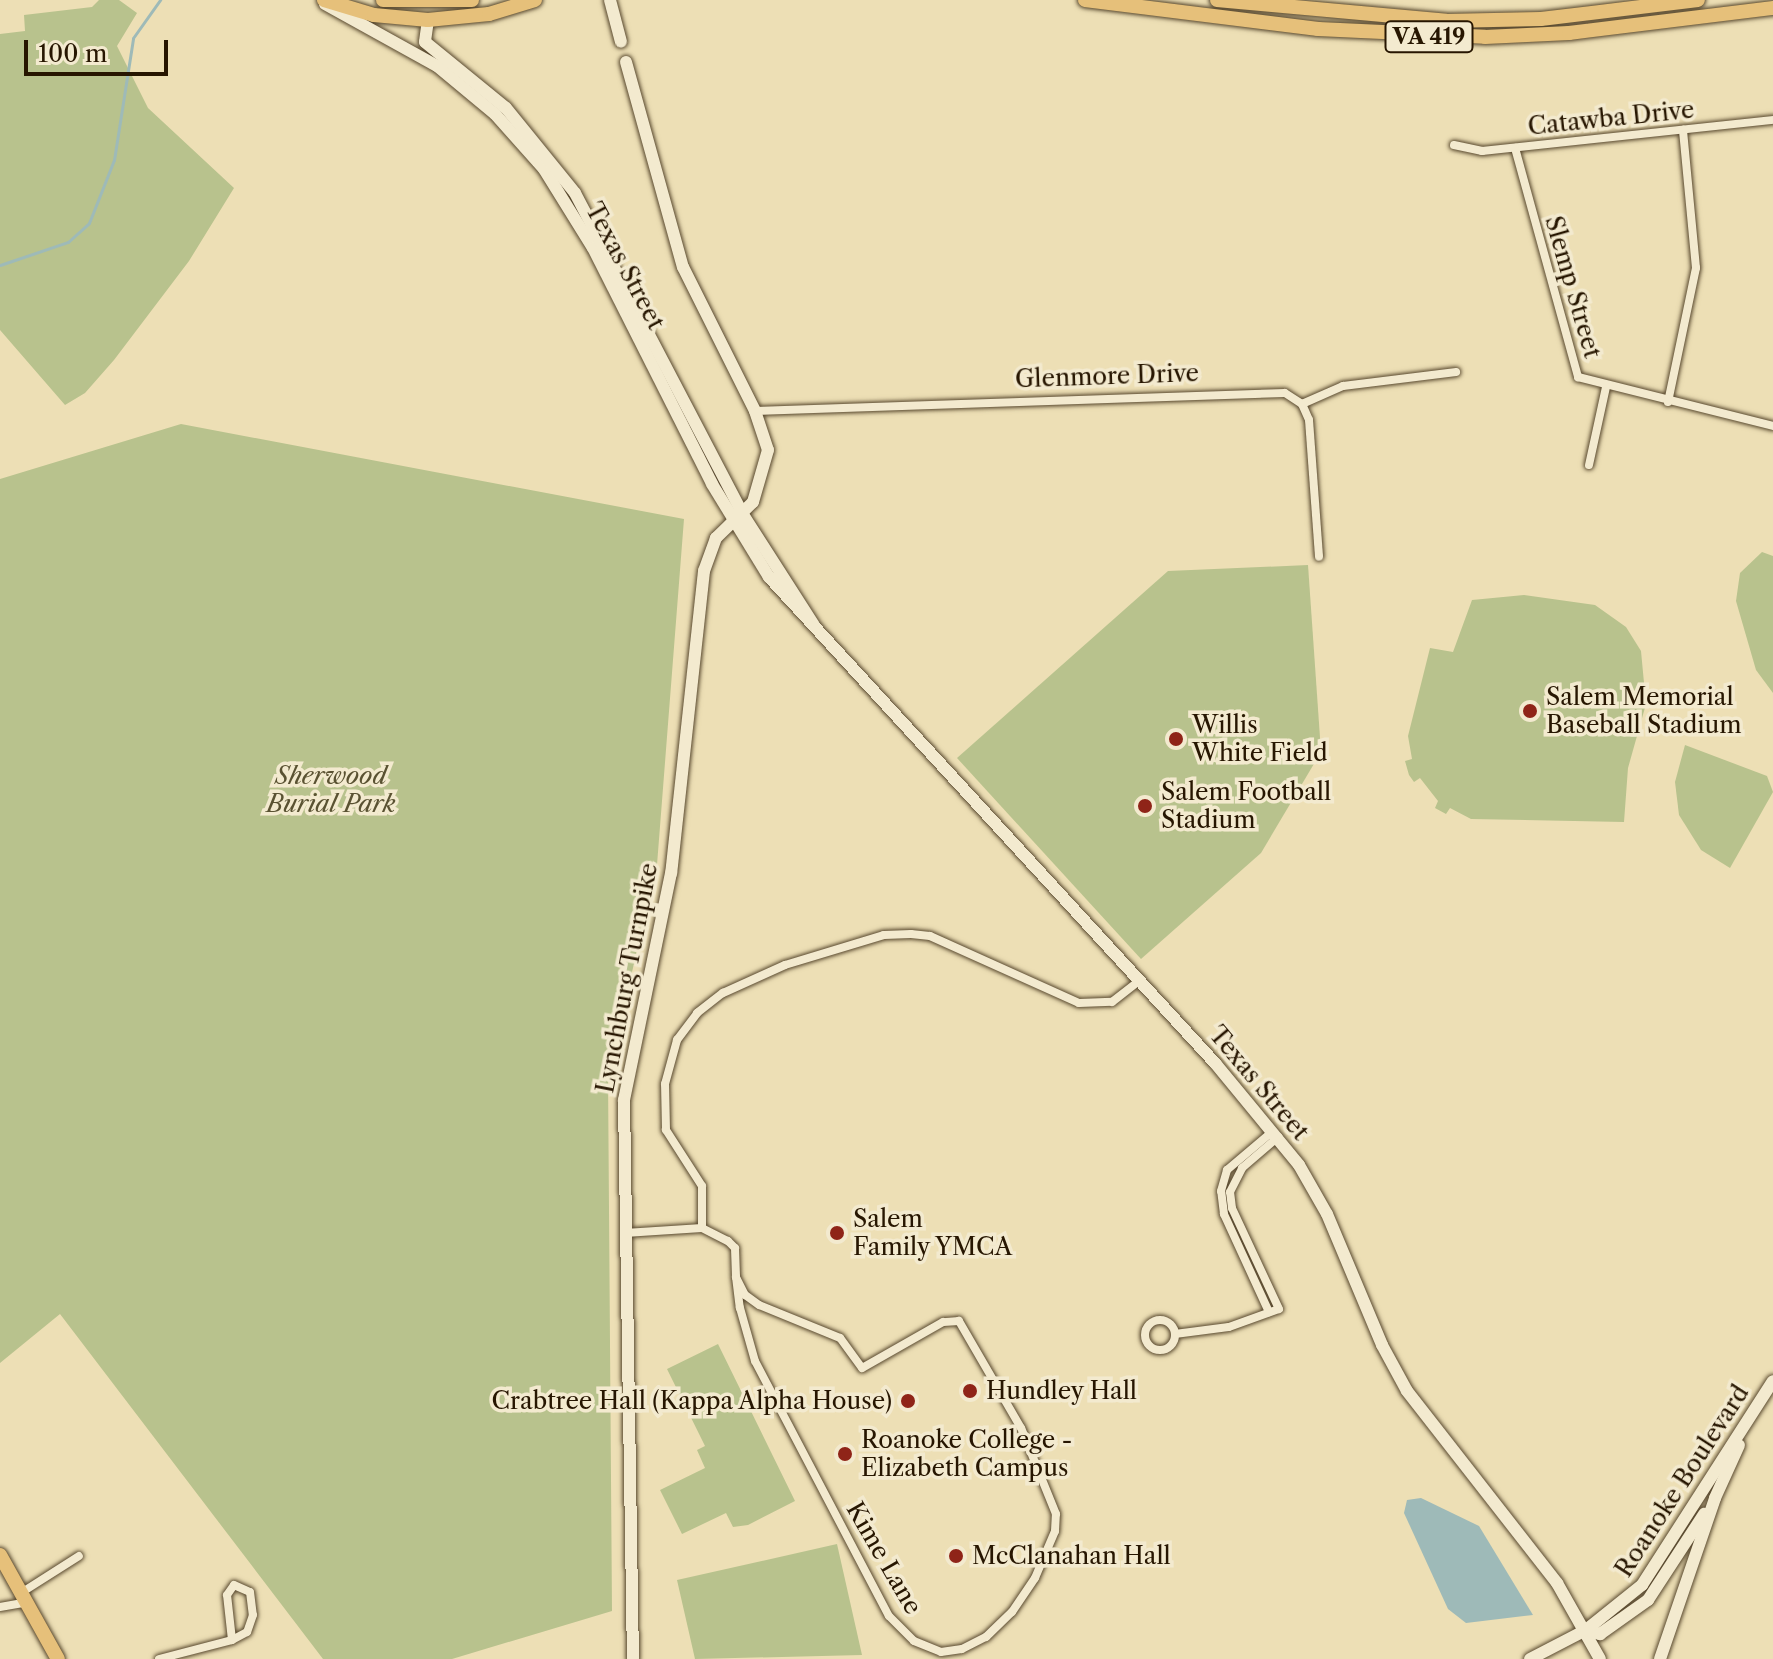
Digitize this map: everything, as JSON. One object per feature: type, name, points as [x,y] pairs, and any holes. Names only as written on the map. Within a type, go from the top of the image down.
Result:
[{"type":"main road","points":[[321,0],[374,15],[428,20],[489,14],[535,0]]},
{"type":"main road","name":"Texas Street","points":[[321,0],[437,66],[495,114],[544,169],[593,248],[738,517],[792,607],[814,625],[1140,980],[1275,1134],[1327,1214],[1382,1345],[1407,1391],[1557,1583],[1586,1630]]},
{"type":"main road","points":[[383,0],[472,0]]},
{"type":"main road","points":[[610,0],[621,42]]},
{"type":"main road","name":"VA 419","points":[[1085,0],[1379,34],[1485,37],[1569,33],[1773,8]]},
{"type":"main road","name":"VA 419","points":[[1217,0],[1446,21],[1541,19],[1698,0]]},
{"type":"main road","name":"Texas Street","points":[[428,20],[425,42],[506,108],[575,193],[738,517]]},
{"type":"main road","name":"Lynchburg Turnpike","points":[[626,62],[683,267],[755,411],[768,450],[760,484],[745,500],[738,517],[712,544],[704,571],[671,873],[626,1074],[625,1233],[633,1659]]},
{"type":"main road","name":"Roanoke Boulevard","points":[[1586,1630],[1642,1585],[1773,1381]]},
{"type":"main road","points":[[1660,1659],[1715,1498],[1754,1413]]},
{"type":"main road","name":"Roanoke Boulevard","points":[[1586,1630],[1600,1634],[1648,1600],[1715,1498]]},
{"type":"main road","points":[[0,1555],[26,1596],[58,1659]]},
{"type":"main road","points":[[1530,1659],[1586,1630],[1600,1659]]},
{"type":"street","points":[[1240,19],[1244,2]]},
{"type":"street","name":"Catawba Drive","points":[[1454,145],[1482,151],[1773,120]]},
{"type":"street","points":[[1668,402],[1696,268],[1683,130]]},
{"type":"street","name":"Slemp Street","points":[[1515,148],[1571,367],[1585,382],[1606,387],[1589,465]]},
{"type":"street","points":[[1319,557],[1309,420],[1302,404],[1343,386],[1456,372]]},
{"type":"street","points":[[1606,387],[1773,426]]},
{"type":"street","name":"Glenmore Drive","points":[[755,411],[1276,391],[1302,404]]},
{"type":"street","points":[[625,1233],[702,1228],[702,1186],[666,1130],[665,1084],[684,1028],[723,993],[785,965],[884,935],[911,934],[930,936],[1079,1003],[1112,1002],[1127,995],[1140,980]]},
{"type":"street","points":[[1175,1334],[1229,1327],[1274,1311],[1224,1214],[1221,1191],[1227,1170],[1275,1134]]},
{"type":"street","name":"Kime Lane","points":[[702,1228],[722,1235],[735,1248],[736,1277],[755,1361],[889,1616],[909,1638],[941,1652],[962,1649],[986,1637],[1012,1612],[1035,1578],[1055,1531],[1056,1514],[1021,1428],[959,1321],[943,1322],[862,1368],[840,1338],[759,1305],[745,1295],[736,1277]]},
{"type":"street","points":[[0,1607],[26,1596],[79,1556]]},
{"type":"street","points":[[159,1659],[232,1640],[251,1628],[253,1600],[243,1585],[234,1585],[227,1595],[232,1640]]},
{"type":"green space","points":[[99,0],[119,0],[137,13],[117,46],[148,108],[234,188],[189,261],[114,360],[85,393],[65,405],[0,330],[0,34],[25,31],[24,15],[92,7]]},
{"type":"green space","name":"Sherwood Burial Park","points":[[181,424],[684,519],[657,865],[608,1075],[612,1611],[452,1659],[323,1659],[60,1314],[0,1363],[0,479]]},
{"type":"green space","points":[[1762,552],[1773,556],[1773,693],[1756,670],[1736,601],[1740,573]]},
{"type":"green space","name":"Salem Football Stadium","points":[[1308,565],[1321,752],[1261,853],[1141,959],[957,758],[1168,571]]},
{"type":"green space","name":"Salem Memorial Baseball Stadium","points":[[1524,595],[1595,605],[1626,627],[1641,651],[1646,704],[1628,768],[1624,822],[1471,819],[1450,808],[1446,814],[1435,808],[1438,801],[1420,778],[1414,782],[1409,775],[1405,761],[1412,759],[1408,736],[1430,648],[1453,652],[1472,600]]},
{"type":"green space","points":[[1685,745],[1767,776],[1773,792],[1730,868],[1701,850],[1679,815],[1675,782]]},
{"type":"green space","points":[[718,1344],[795,1501],[748,1525],[733,1527],[726,1513],[682,1534],[660,1490],[705,1468],[697,1450],[705,1446],[667,1369]]},
{"type":"green space","points":[[837,1544],[862,1655],[695,1659],[677,1580]]},
{"type":"water","points":[[1421,1498],[1479,1526],[1533,1615],[1466,1623],[1448,1609],[1404,1513],[1407,1500]]},
{"type":"waterway","points":[[0,265],[68,242],[89,223],[114,160],[133,38],[160,0]]},
{"type":"place","name":"Salem Memorial Baseball Stadium","points":[[1530,711]]},
{"type":"place","name":"Willis White Field","points":[[1176,739]]},
{"type":"place","name":"Salem Football Stadium","points":[[1145,806]]},
{"type":"place","name":"Salem Family YMCA","points":[[837,1233]]},
{"type":"place","name":"Hundley Hall","points":[[970,1391]]},
{"type":"place","name":"Crabtree Hall (Kappa Alpha House)","points":[[908,1401]]},
{"type":"place","name":"Roanoke College - Elizabeth Campus","points":[[845,1454]]},
{"type":"place","name":"McClanahan Hall","points":[[956,1556]]}]
